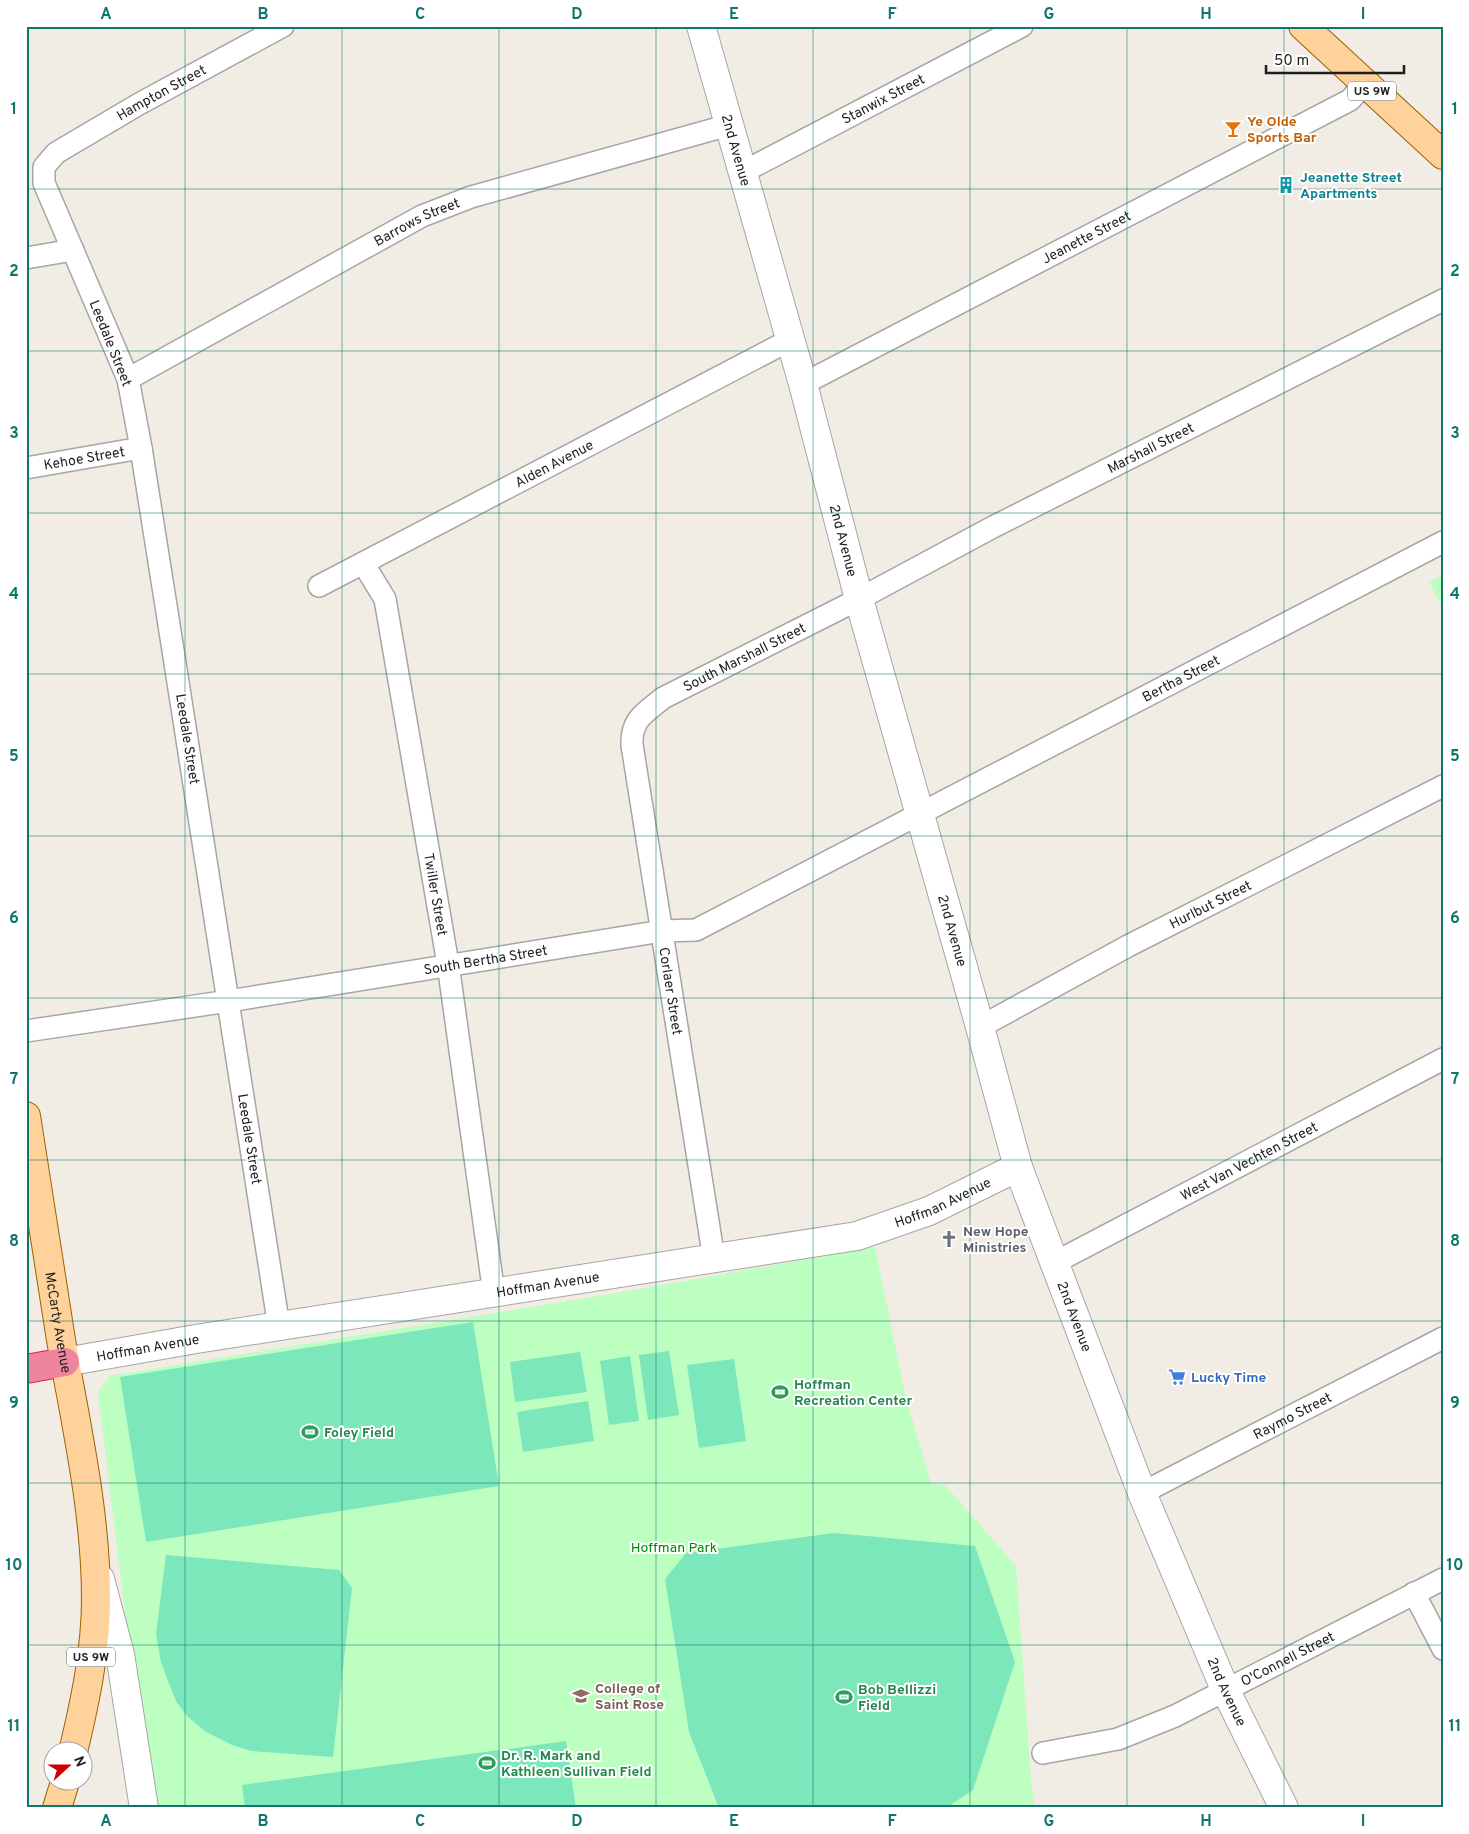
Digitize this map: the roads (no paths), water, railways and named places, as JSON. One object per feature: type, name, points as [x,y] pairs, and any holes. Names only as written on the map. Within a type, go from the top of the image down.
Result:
[{"type":"highway","points":[[26,1369],[65,1362]]},
{"type":"main road","name":"US 9W","points":[[1302,26],[1443,155]]},
{"type":"main road","name":"McCarty Avenue","points":[[26,1116],[92,1529],[95,1561]]},
{"type":"main road","name":"US 9W","points":[[75,1742],[84,1706],[94,1634],[96,1600],[95,1561]]},
{"type":"main road","points":[[57,1808],[62,1792]]},
{"type":"street","name":"Hampton Street","points":[[44,167],[56,153],[64,148],[139,104],[283,26]]},
{"type":"street","name":"2nd Avenue","points":[[701,26],[803,384],[859,599],[1018,1167],[1142,1493],[1225,1689],[1284,1808]]},
{"type":"street","name":"Stanwix Street","points":[[742,172],[1022,26]]},
{"type":"street","name":"Jeanette Street","points":[[803,384],[1350,100],[1365,83]]},
{"type":"street","name":"Barrows Street","points":[[128,379],[422,216],[471,197],[729,125]]},
{"type":"street","name":"Leedale Street","points":[[44,167],[44,183],[128,379],[141,448],[279,1327]]},
{"type":"street","points":[[26,258],[73,250]]},
{"type":"street","name":"Marshall Street","points":[[859,599],[993,527],[1443,300]]},
{"type":"street","name":"Alden Avenue","points":[[319,586],[790,340]]},
{"type":"street","name":"Kehoe Street","points":[[26,468],[141,448]]},
{"type":"street","name":"Bertha Street","points":[[919,814],[1443,542]]},
{"type":"street","name":"Twiller Street","points":[[363,563],[385,599],[448,964],[494,1294]]},
{"type":"street","name":"South Marshall Street","points":[[636,724],[639,717],[663,698],[859,599]]},
{"type":"street","name":"Corlaer Street","points":[[636,724],[632,732],[632,746],[714,1259]]},
{"type":"street","name":"Hurlbut Street","points":[[980,1027],[1128,946],[1443,786]]},
{"type":"street","name":"South Bertha Street","points":[[26,1031],[229,1001],[448,964],[662,931],[696,930],[919,814]]},
{"type":"street","name":"West Van Vechten Street","points":[[1054,1263],[1443,1060]]},
{"type":"street","name":"Hoffman Avenue","points":[[65,1362],[857,1236],[928,1211],[1018,1167]]},
{"type":"street","name":"Raymo Street","points":[[1142,1493],[1443,1338]]},
{"type":"street","points":[[95,1561],[120,1654],[144,1808]]},
{"type":"street","name":"O'Connell Street","points":[[1043,1753],[1118,1740],[1175,1716],[1443,1579]]},
{"type":"street","points":[[1414,1593],[1443,1649]]},
{"type":"place","name":"Ye Olde Sports Bar","points":[[1233,129]]},
{"type":"place","name":"Jeanette Street Apartments","points":[[1286,185]]},
{"type":"place","name":"New Hope Ministries","points":[[949,1239]]},
{"type":"place","name":"Lucky Time","points":[[1177,1377]]},
{"type":"place","name":"Hoffman Recreation Center","points":[[780,1392]]},
{"type":"place","name":"Foley Field","points":[[310,1432]]},
{"type":"place","name":"College of Saint Rose","points":[[581,1696]]},
{"type":"place","name":"Bob Bellizzi Field","points":[[844,1697]]},
{"type":"place","name":"Dr. R. Mark and Kathleen Sullivan Field","points":[[487,1763]]},
{"type":"park label","name":"Hoffman Park","points":[[674,1547]]}]
